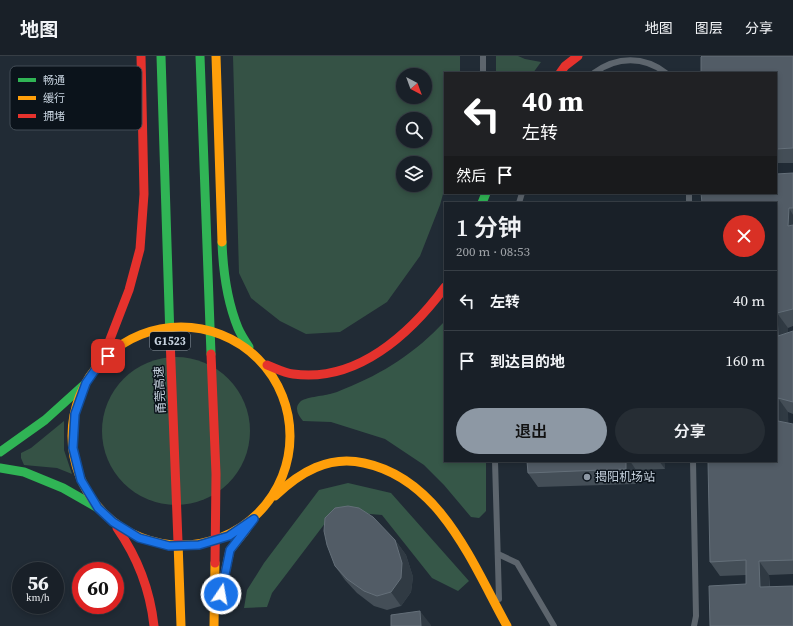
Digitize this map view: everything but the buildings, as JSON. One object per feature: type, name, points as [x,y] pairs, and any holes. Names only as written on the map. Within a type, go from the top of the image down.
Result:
[{"type":"main road","points":[[141,56],[141,66]]},
{"type":"main road","name":"甬莞高速","points":[[161,56],[166,279],[176,476],[181,626]]},
{"type":"main road","points":[[200,56],[216,474],[214,626]]},
{"type":"main road","points":[[216,56],[219,195],[224,265],[228,295],[236,324],[244,341],[253,351],[267,365],[278,372],[289,375],[305,377],[326,375],[346,369],[372,358],[396,341],[419,320],[444,289]]},
{"type":"main road","points":[[561,72],[565,66],[578,56]]},
{"type":"main road","points":[[0,452],[32,432],[61,408],[86,383],[100,363],[112,337],[129,290],[140,249],[144,194],[142,102]]},
{"type":"main road","points":[[100,363],[116,349],[134,338],[154,330],[174,327],[196,327],[216,331],[253,351]]},
{"type":"main road","points":[[267,365],[277,383],[285,413],[287,445],[282,472],[275,496]]},
{"type":"main road","points":[[86,383],[75,414],[73,448],[81,480],[98,508]]},
{"type":"main road","points":[[218,626],[218,608],[230,550],[254,519],[288,482],[306,470],[327,462],[346,460],[367,462],[392,472],[411,482],[429,500],[449,525],[466,550],[507,626]]},
{"type":"main road","points":[[0,468],[24,472],[63,488],[98,508],[113,522],[131,547],[146,581],[154,626]]},
{"type":"main road","points":[[113,522],[139,538],[169,546],[199,545],[229,536],[254,519]]},
{"type":"lane","points":[[483,56],[483,72]]},
{"type":"lane","points":[[595,72],[622,59],[643,59],[665,72]]},
{"type":"lane","points":[[495,462],[500,626]]},
{"type":"lane","points":[[694,462],[696,616],[694,626]]},
{"type":"lane","points":[[498,554],[517,563],[554,626]]},
{"type":"green space","points":[[233,56],[460,56],[460,72],[444,72],[444,191],[440,205],[420,256],[387,302],[340,332],[306,334],[280,321],[251,298],[239,273]]},
{"type":"green space","points":[[496,56],[518,56],[541,62],[534,72],[496,72]]},
{"type":"green space","points":[[444,322],[444,462],[486,462],[486,511],[479,518],[471,517],[444,485],[424,465],[385,439],[331,422],[303,421],[297,412],[298,404],[302,400],[327,395],[359,383],[398,361]]},
{"type":"green space","points":[[183,357],[197,360],[217,369],[233,384],[238,390],[247,410],[250,431],[249,445],[241,466],[238,472],[223,488],[217,493],[197,502],[183,505],[169,505],[155,502],[135,493],[114,472],[103,445],[102,424],[105,410],[114,390],[135,369],[162,358]]},
{"type":"green space","points":[[64,421],[64,450],[72,474],[57,468],[24,465],[21,458],[21,453],[31,448]]},
{"type":"green space","points":[[348,483],[391,493],[469,581],[458,591],[432,578],[382,515],[347,512],[329,518],[272,593],[267,607],[244,608],[247,590],[264,563],[319,490]]},
{"type":"traffic: fast","points":[[161,56],[170,338]]},
{"type":"traffic: fast","points":[[200,56],[211,354]]},
{"type":"traffic: fast","points":[[482,202],[486,194]]},
{"type":"traffic: fast","points":[[222,242],[223,264],[228,297],[238,328],[249,347]]},
{"type":"traffic: fast","points":[[0,452],[45,420],[86,383]]},
{"type":"traffic: fast","points":[[0,468],[24,472],[63,488],[98,508]]},
{"type":"traffic: slow","points":[[216,56],[222,242]]},
{"type":"traffic: slow","points":[[181,327],[202,329],[223,335],[242,345],[258,359],[272,375],[282,394],[288,415],[290,436],[288,457],[282,478],[272,497],[258,513],[242,527],[223,537],[202,543],[181,545],[160,543],[139,537],[120,527],[104,513],[90,497],[80,478],[74,457],[72,436],[74,415],[80,394],[90,375],[104,359],[120,345],[139,335],[160,329],[181,327]]},
{"type":"traffic: slow","points":[[275,496],[305,473],[339,461],[364,463],[391,472],[414,487],[434,506],[452,528],[467,552],[507,626]]},
{"type":"traffic: slow","points":[[220,597],[230,550],[246,530]]},
{"type":"traffic: slow","points":[[178,542],[181,626]]},
{"type":"traffic: slow","points":[[214,626],[215,563]]},
{"type":"traffic: jam","points":[[141,56],[141,66]]},
{"type":"traffic: jam","points":[[561,72],[565,66],[578,56]]},
{"type":"traffic: jam","points":[[102,360],[129,290],[140,249],[144,194],[142,102]]},
{"type":"traffic: jam","points":[[267,365],[283,372],[316,375],[339,371],[360,363],[380,352],[398,338],[431,305],[444,288]]},
{"type":"traffic: jam","points":[[170,338],[178,542]]},
{"type":"traffic: jam","points":[[211,354],[216,474],[215,563]]},
{"type":"traffic: jam","points":[[117,528],[137,562],[142,574],[154,626]]},
{"type":"place","name":"揭阳机场站","points":[[587,477]]},
{"type":"route","points":[[108,356],[100,363],[86,383],[75,414],[73,448],[81,480],[98,508],[113,522],[139,538],[169,546],[199,545],[229,536],[254,519],[230,550],[221,594]]}]
